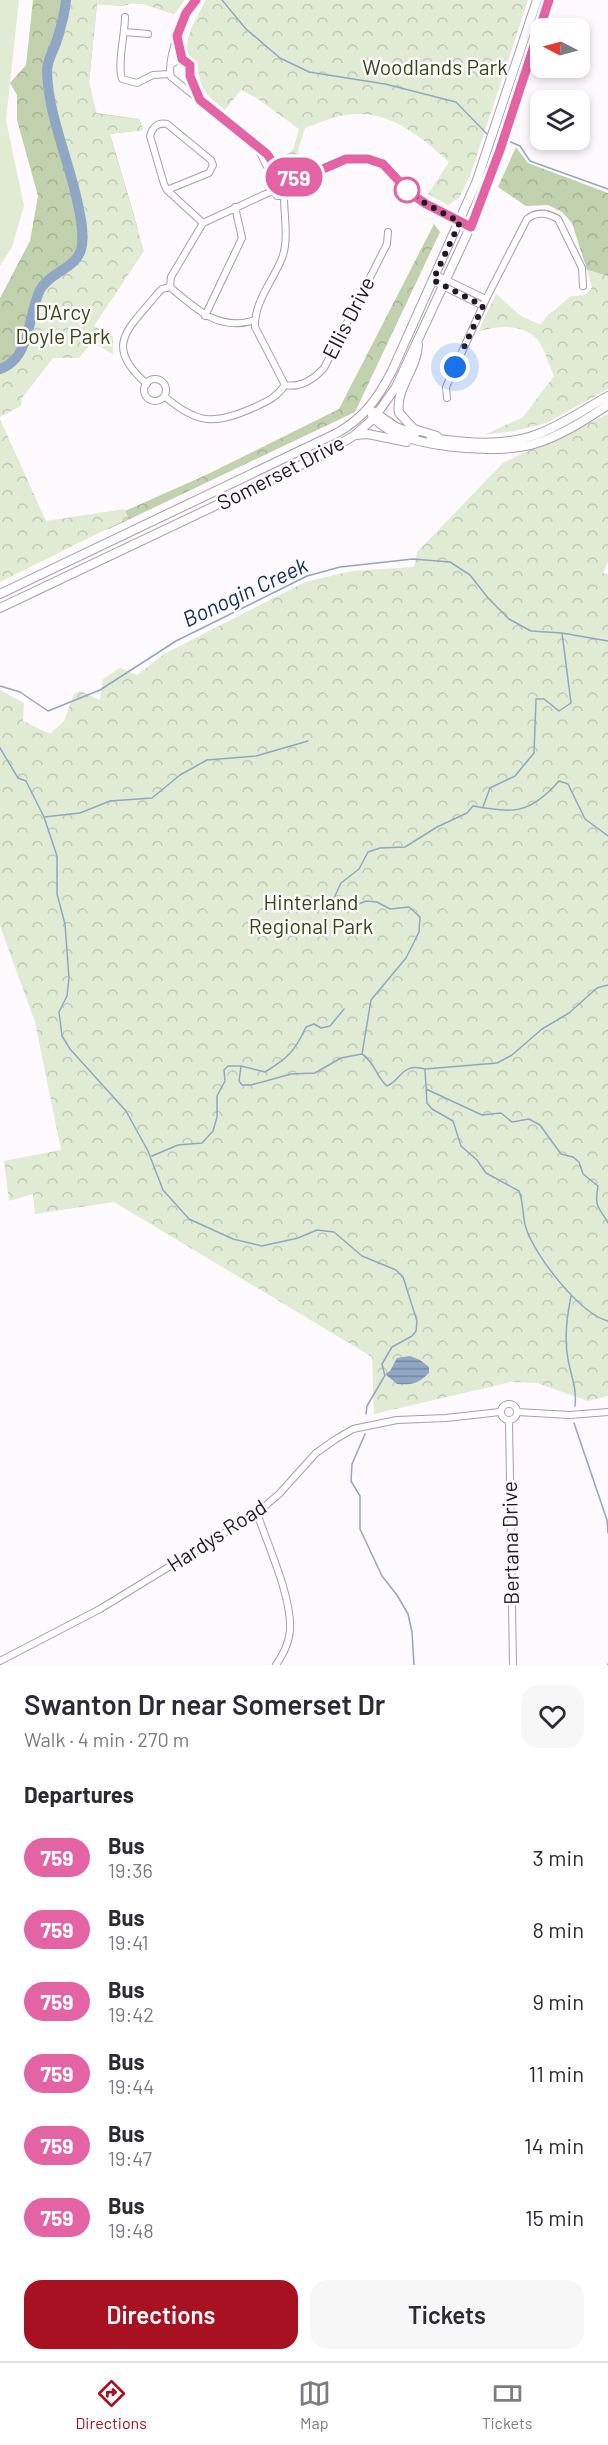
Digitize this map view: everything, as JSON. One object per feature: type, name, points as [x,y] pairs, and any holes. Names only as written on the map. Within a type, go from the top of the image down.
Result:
[{"type":"main road","name":"Somerset Drive","points":[[0,594],[337,433],[368,409],[381,392],[392,371],[460,222],[489,147],[537,0]]},
{"type":"main road","name":"Somerset Drive","points":[[0,608],[320,456],[355,435],[376,416],[396,387],[471,227],[500,150],[549,0]]},
{"type":"main road","points":[[418,341],[418,356],[399,397],[399,413],[414,429],[446,442]]},
{"type":"main road","points":[[538,434],[608,396]]},
{"type":"main road","points":[[368,409],[402,435],[493,450],[526,446],[555,436],[608,405]]},
{"type":"main road","points":[[355,435],[368,434],[431,446],[446,442],[502,443],[549,432],[582,415],[588,418]]},
{"type":"main road","points":[[118,538],[123,549]]},
{"type":"street","points":[[196,0],[186,13],[177,36],[170,74],[173,79],[267,154],[282,175],[290,178],[316,172],[346,159],[368,159],[383,164],[410,193],[471,227]]},
{"type":"street","points":[[124,16],[125,32],[120,71],[122,79],[137,83],[153,75],[170,74]]},
{"type":"street","points":[[125,32],[148,34]]},
{"type":"street","points":[[177,36],[182,59],[190,65],[190,76],[200,100]]},
{"type":"street","points":[[172,64],[182,59]]},
{"type":"street","points":[[179,82],[186,81],[190,76]]},
{"type":"street","points":[[167,190],[209,173],[213,165],[211,160],[167,124],[152,124],[150,136],[167,190],[202,223],[272,190]]},
{"type":"street","points":[[258,149],[274,180],[272,190]]},
{"type":"street","points":[[272,190],[277,196],[289,195],[293,188],[316,172]]},
{"type":"street","points":[[274,180],[282,175]]},
{"type":"street","points":[[290,178],[293,188]]},
{"type":"street","points":[[284,197],[285,243],[282,256],[257,309],[255,320],[260,337],[285,385]]},
{"type":"street","points":[[205,316],[242,238],[235,207]]},
{"type":"street","points":[[447,398],[446,387],[484,303],[520,229],[532,215],[542,213],[553,216],[562,223],[582,268],[583,286]]},
{"type":"street","name":"Ellis Drive","points":[[147,384],[127,365],[123,342],[129,330],[158,293],[170,287],[171,278],[202,223]]},
{"type":"street","name":"Ellis Drive","points":[[164,396],[191,416],[223,419],[277,396],[285,385],[296,387],[316,376],[324,368],[387,244],[388,232]]},
{"type":"street","points":[[435,278],[484,303]]},
{"type":"street","points":[[170,287],[205,316],[219,322],[243,324],[255,320]]},
{"type":"street","name":"Ellis Drive","points":[[153,380],[160,381],[165,386],[164,396],[158,400],[148,398],[145,390],[147,384],[153,380]]},
{"type":"street","points":[[508,1404],[514,1406],[517,1412],[514,1419],[508,1420],[503,1418],[500,1412],[503,1406],[508,1404]]},
{"type":"street","name":"Hardys Road","points":[[0,1661],[100,1609],[257,1513],[279,1494],[316,1453],[353,1430],[397,1420],[446,1418],[500,1412]]},
{"type":"street","points":[[517,1412],[570,1415],[608,1412]]},
{"type":"street","name":"Bertana Drive","points":[[508,1420],[513,1665]]},
{"type":"street","points":[[257,1513],[287,1602],[290,1630],[285,1651],[276,1665]]},
{"type":"green space","points":[[0,0],[19,0],[6,120],[24,206],[12,247],[0,266]]},
{"type":"green space","points":[[33,0],[184,0],[174,14],[144,4],[132,3],[122,6],[97,4],[89,82],[96,113],[139,119],[143,130],[110,134],[138,229],[79,320],[0,416],[0,298],[30,241],[38,196],[17,120],[17,95],[10,83],[26,65]]},
{"type":"green space","name":"D'Arcy Doyle Park","points":[[66,0],[184,0],[174,14],[144,4],[132,3],[122,6],[97,4],[89,82],[97,114],[139,119],[143,130],[110,134],[144,251],[94,326],[113,336],[113,354],[92,342],[79,358],[53,358],[22,398],[21,406],[0,417],[0,369],[10,364],[18,356],[27,335],[40,290],[50,278],[76,259],[82,245],[79,211],[48,87],[48,63],[56,44]]},
{"type":"green space","name":"Woodlands Park","points":[[206,0],[528,0],[470,176],[459,198],[448,205],[428,194],[449,162],[418,136],[382,117],[349,114],[305,128],[298,151],[308,165],[295,171],[282,169],[276,160],[293,150],[299,129],[255,97],[241,90],[225,110],[204,90],[197,62],[187,53],[190,32]]},
{"type":"green space","points":[[516,147],[528,163],[608,193],[608,276],[587,270],[572,223],[562,212],[548,205],[526,206],[498,187]]},
{"type":"green space","points":[[434,224],[440,232],[355,412],[109,529],[44,536],[0,423],[46,523],[125,511],[206,475],[339,409]]},
{"type":"green space","points":[[587,270],[608,276],[608,389],[546,423],[484,435],[523,417],[554,376],[541,345],[530,333],[508,327],[478,332],[496,294],[521,316],[541,325],[546,317],[571,296],[584,295],[590,290],[592,287]]},
{"type":"green space","name":"Hinterland Regional Park","points":[[608,414],[608,562],[603,573],[608,574],[608,1396],[588,1401],[537,1383],[511,1382],[374,1414],[372,1357],[114,1202],[35,1214],[33,1194],[9,1201],[4,1161],[61,1150],[35,1022],[0,926],[0,690],[24,703],[23,721],[50,734],[64,721],[74,694],[80,691],[100,700],[103,679],[120,668],[137,675],[164,654],[305,582],[352,571],[414,567],[417,552],[504,462]]},
{"type":"green space","points":[[0,419],[46,521],[124,509],[129,518],[0,582]]},
{"type":"water","points":[[410,1356],[429,1367],[429,1373],[414,1383],[397,1384],[385,1374],[390,1371],[397,1358]]},
{"type":"waterway","points":[[0,369],[10,364],[18,356],[27,335],[40,290],[50,278],[76,259],[82,245],[79,211],[48,87],[48,63],[56,44],[66,0]]},
{"type":"waterway","points":[[222,0],[246,29],[280,58],[309,72],[385,84],[456,102],[487,134]]},
{"type":"waterway","points":[[506,140],[520,146],[530,161],[608,189]]},
{"type":"waterway","name":"Bonogin Creek","points":[[0,686],[20,692],[48,711],[100,690],[176,641],[307,576],[340,567],[413,559],[450,562],[470,575],[509,619],[531,631],[562,633],[608,641]]},
{"type":"waterway","points":[[483,807],[490,788],[515,776],[534,753],[536,699],[544,699],[559,711],[571,703],[562,633]]},
{"type":"waterway","points":[[44,817],[80,813],[110,801],[152,798],[180,775],[207,760],[256,756],[308,741]]},
{"type":"waterway","points":[[0,748],[18,778],[26,781],[44,817],[57,856],[57,894],[65,924],[69,978],[67,996],[59,1012],[62,1036],[70,1049],[126,1111],[148,1151],[163,1190],[189,1219],[233,1239],[262,1246],[298,1238],[317,1230],[334,1232],[362,1256],[396,1270],[403,1277],[417,1321],[416,1331],[412,1336],[392,1347],[382,1364],[385,1376]]},
{"type":"waterway","points":[[362,1054],[371,1000],[406,958],[419,932],[420,917],[409,907],[390,909],[377,902],[366,901],[342,911],[333,900],[341,883],[359,869],[368,852],[380,848],[405,847],[437,827],[467,813],[473,806],[500,810],[529,806],[559,781],[568,784],[585,819],[608,836]]},
{"type":"waterway","points":[[241,1066],[239,1081],[242,1085],[251,1085],[291,1074],[315,1073],[341,1058],[362,1054],[370,1061],[387,1086],[411,1068],[425,1069],[497,1063],[512,1055],[542,1029],[569,1013],[597,988],[608,985]]},
{"type":"waterway","points":[[152,1156],[178,1145],[202,1143],[213,1131],[217,1117],[217,1096],[225,1081],[224,1070],[228,1066],[241,1066],[265,1072],[290,1053],[306,1027],[314,1024],[321,1028],[330,1026],[344,1009]]},
{"type":"waterway","points":[[425,1070],[427,1103],[432,1109],[453,1121],[461,1146],[477,1160],[486,1173],[519,1191],[526,1228],[549,1268],[572,1296],[597,1316],[608,1321]]},
{"type":"waterway","points":[[426,1089],[482,1115],[501,1113],[512,1122],[529,1119],[540,1125],[561,1154],[573,1157],[579,1162],[583,1174],[598,1186],[597,1203],[608,1223]]},
{"type":"waterway","points":[[571,1296],[566,1343],[575,1406]]},
{"type":"waterway","points":[[366,1414],[367,1406],[384,1377]]},
{"type":"waterway","points":[[574,1423],[607,1520],[608,1533]]},
{"type":"waterway","points":[[365,1434],[352,1464],[351,1481],[360,1496],[360,1529],[382,1576],[408,1614],[412,1632],[414,1665]]},
{"type":"bus line","name":"759","points":[[196,0],[186,13],[177,36],[182,59],[188,62],[192,69],[190,76],[200,100],[267,154],[282,175],[290,178],[316,172],[346,159],[368,159],[383,164],[410,193],[426,204],[471,227],[500,150],[549,0]]},
{"type":"route","points":[[407,190],[426,204],[460,222],[433,280],[483,306],[455,367]]}]
